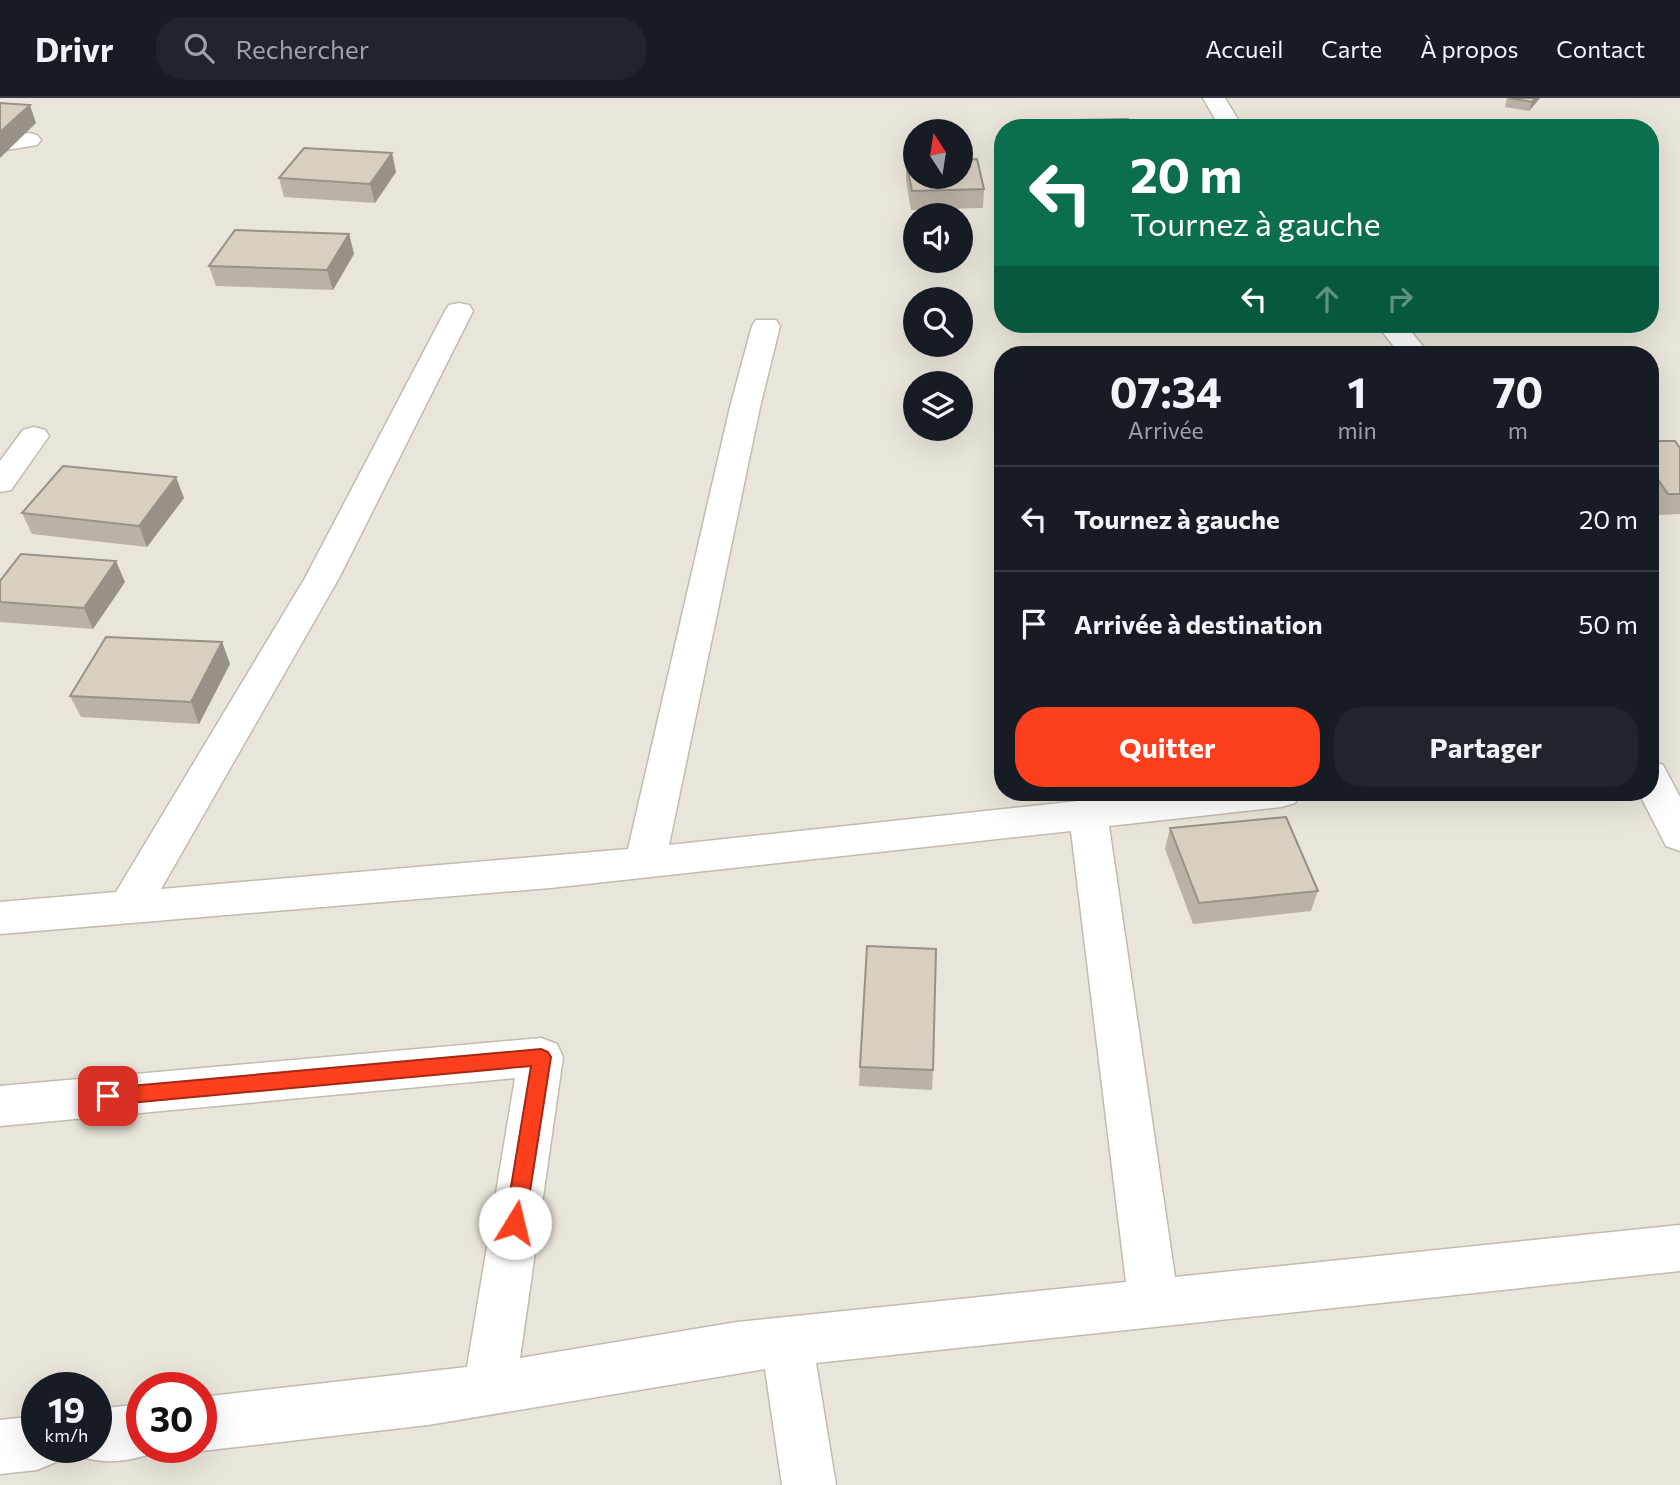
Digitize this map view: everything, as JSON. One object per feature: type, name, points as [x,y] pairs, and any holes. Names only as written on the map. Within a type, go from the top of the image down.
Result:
[{"type":"street","points":[[1214,98],[1227,119]]},
{"type":"street","points":[[0,144],[29,140]]},
{"type":"street","points":[[129,907],[322,578],[459,311]]},
{"type":"street","points":[[645,862],[745,407],[766,326]]},
{"type":"street","points":[[0,483],[34,436]]},
{"type":"street","points":[[1659,793],[1680,836]]},
{"type":"street","points":[[3,923],[129,907],[645,862],[1207,801]]},
{"type":"street","points":[[1088,814],[1154,1303]]},
{"type":"street","points":[[0,1106],[541,1057],[489,1389]]},
{"type":"street","points":[[217,1422],[428,1399],[737,1347],[1680,1248]]},
{"type":"street","points":[[787,1342],[809,1485]]},
{"type":"street","points":[[0,1447],[21,1445]]},
{"type":"shaded area","points":[[0,98],[1680,98],[1680,1485],[0,1485]]},
{"type":"building","points":[[1509,98],[1535,98],[1532,102]]},
{"type":"building","points":[[0,103],[30,105],[0,132]]},
{"type":"building","points":[[304,148],[392,153],[370,184],[279,178]]},
{"type":"building","points":[[973,159],[977,159],[984,189],[912,191],[973,189]]},
{"type":"building","points":[[235,230],[349,234],[327,270],[209,266]]},
{"type":"building","points":[[1659,441],[1675,441],[1680,448],[1680,494],[1668,494],[1659,481]]},
{"type":"building","points":[[63,466],[176,477],[139,526],[22,513]]},
{"type":"building","points":[[21,554],[116,561],[84,608],[0,602],[0,581]]},
{"type":"building","points":[[106,637],[222,642],[191,702],[70,696]]},
{"type":"building","points":[[1286,817],[1318,891],[1199,903],[1170,828]]},
{"type":"building","points":[[867,946],[936,949],[933,1070],[860,1067]]},
{"type":"route","points":[[108,1096],[541,1057],[515,1223]]}]
